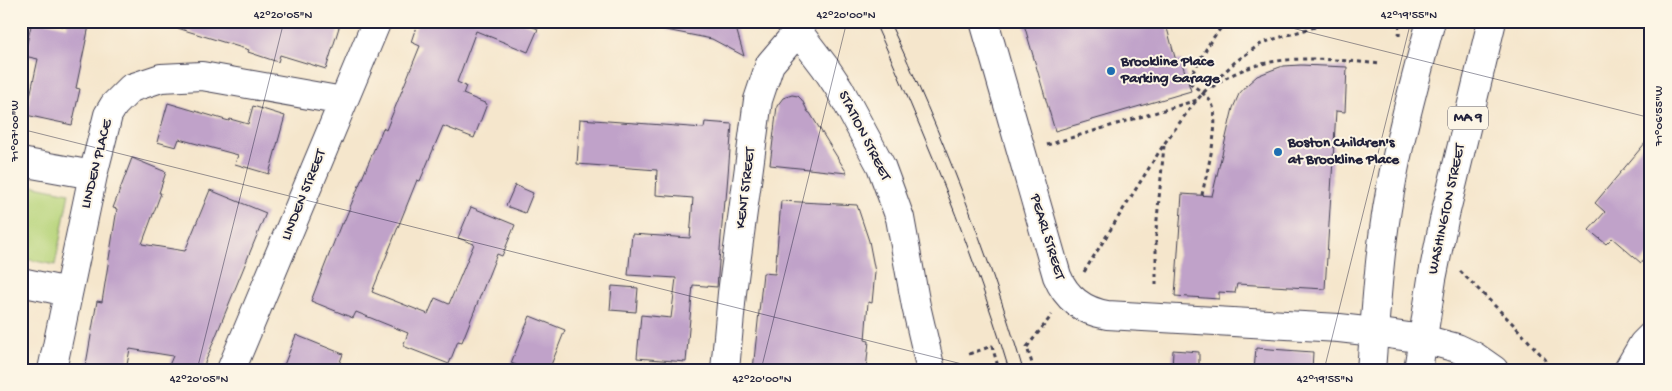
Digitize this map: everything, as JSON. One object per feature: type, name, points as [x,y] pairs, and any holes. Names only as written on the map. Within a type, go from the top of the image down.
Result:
[{"type":"main road","name":"LINDEN STREET","points":[[231,370],[377,21]]},
{"type":"main road","name":"PEARL STREET","points":[[984,21],[1058,276],[1064,289],[1079,305],[1094,312],[1107,315],[1339,328],[1423,339],[1463,350],[1494,370]]},
{"type":"main road","points":[[1418,21],[1422,56]]},
{"type":"main road","points":[[1371,370],[1381,256],[1390,192],[1403,128],[1432,21]]},
{"type":"main road","name":"WASHINGTON STREET","points":[[1418,370],[1432,279],[1445,215],[1492,21]]},
{"type":"main road","name":"KENT STREET","points":[[725,370],[732,293],[758,100],[770,64],[794,26]]},
{"type":"main road","name":"STATION STREET","points":[[794,26],[825,66],[839,88],[881,166],[891,191],[900,218],[916,306],[931,370]]},
{"type":"main road","name":"LINDEN PLACE","points":[[52,370],[93,175],[108,115],[114,105],[130,88],[162,78],[202,76],[343,101]]},
{"type":"main road","points":[[21,162],[93,175]]},
{"type":"main road","points":[[21,282],[68,292]]},
{"type":"main road","points":[[1363,370],[1374,332]]},
{"type":"main road","points":[[1628,370],[1643,344],[1651,336]]},
{"type":"path","points":[[1202,195],[1215,126],[1214,111],[1212,103],[1188,81],[1210,42],[1226,21]]},
{"type":"path","points":[[1084,272],[1164,144],[1203,93],[1235,62],[1259,45],[1335,21]]},
{"type":"path","points":[[1203,93],[1220,81],[1240,71],[1278,60],[1316,58],[1382,64]]},
{"type":"path","points":[[1047,145],[1197,100]]},
{"type":"path","points":[[1156,285],[1156,230],[1164,144]]},
{"type":"path","points":[[1458,270],[1465,274],[1482,294],[1512,323],[1545,360],[1548,370]]},
{"type":"path","points":[[1034,370],[1028,347],[1052,314]]},
{"type":"path","points":[[969,354],[992,346],[999,370]]},
{"type":"green space","points":[[21,183],[69,193],[55,265],[21,258]]},
{"type":"building","points":[[32,21],[41,21],[67,27],[68,21],[90,21],[76,88],[80,89],[72,125],[26,115],[38,59],[24,56]]},
{"type":"building","points":[[172,21],[341,21],[326,69],[280,55],[278,62],[248,52],[249,50],[171,26]]},
{"type":"building","points":[[418,21],[518,21],[538,29],[528,52],[476,31],[457,82],[466,86],[463,94],[487,104],[474,138],[443,126],[420,181],[417,180],[372,292],[428,314],[435,298],[449,304],[474,244],[458,238],[471,207],[515,225],[502,256],[497,254],[462,342],[458,341],[449,364],[403,346],[408,333],[356,312],[353,318],[311,301],[341,224],[343,224],[383,128],[386,130],[420,46],[411,42]]},
{"type":"building","points":[[666,21],[734,21],[744,56],[712,39],[666,30]]},
{"type":"building","name":"Brookline Place Parking Garage","points":[[1023,21],[1165,21],[1176,61],[1181,60],[1191,91],[1055,131]]},
{"type":"building","name":"Boston Children's at Brookline Place","points":[[1283,66],[1347,67],[1345,112],[1336,111],[1325,289],[1237,284],[1235,293],[1219,292],[1219,299],[1175,296],[1182,194],[1212,196],[1233,108],[1239,94],[1248,84],[1257,76]]},
{"type":"building","points":[[792,95],[798,96],[802,100],[847,173],[770,165],[777,106],[783,98]]},
{"type":"building","points":[[168,103],[229,121],[230,119],[248,124],[253,106],[285,116],[269,174],[235,164],[238,155],[179,139],[176,147],[157,142]]},
{"type":"building","points":[[580,119],[704,128],[705,122],[732,124],[717,287],[693,285],[686,362],[637,358],[641,315],[671,318],[676,278],[628,275],[632,234],[690,238],[693,198],[656,195],[657,170],[577,164]]},
{"type":"building","points":[[1651,136],[1651,251],[1641,263],[1612,238],[1606,244],[1589,230],[1605,212],[1595,203]]},
{"type":"building","points":[[132,158],[166,172],[159,193],[161,193],[142,244],[185,251],[210,190],[266,213],[202,370],[167,370],[173,356],[130,349],[126,370],[85,370],[97,301],[102,302],[117,209],[113,208]]},
{"type":"building","points":[[515,185],[533,193],[525,213],[506,206]]},
{"type":"building","points":[[781,201],[857,205],[869,241],[875,272],[872,303],[868,302],[865,340],[869,341],[866,370],[753,370],[763,273],[775,274]]},
{"type":"building","points":[[612,286],[638,288],[636,312],[610,310]]},
{"type":"building","points":[[530,316],[565,330],[549,370],[528,370],[511,363]]},
{"type":"building","points":[[296,335],[343,354],[337,370],[282,370]]},
{"type":"building","points":[[1256,348],[1313,352],[1312,370],[1254,370]]},
{"type":"building","points":[[1173,350],[1199,352],[1199,370],[1172,370]]},
{"type":"tram line","points":[[874,21],[956,215],[984,292],[1009,370]]},
{"type":"tram line","points":[[889,21],[963,193],[995,281],[1023,370]]},
{"type":"place","name":"Brookline Place Parking Garage","points":[[1111,71]]},
{"type":"place","name":"Boston Children's at Brookline Place","points":[[1278,152]]}]
